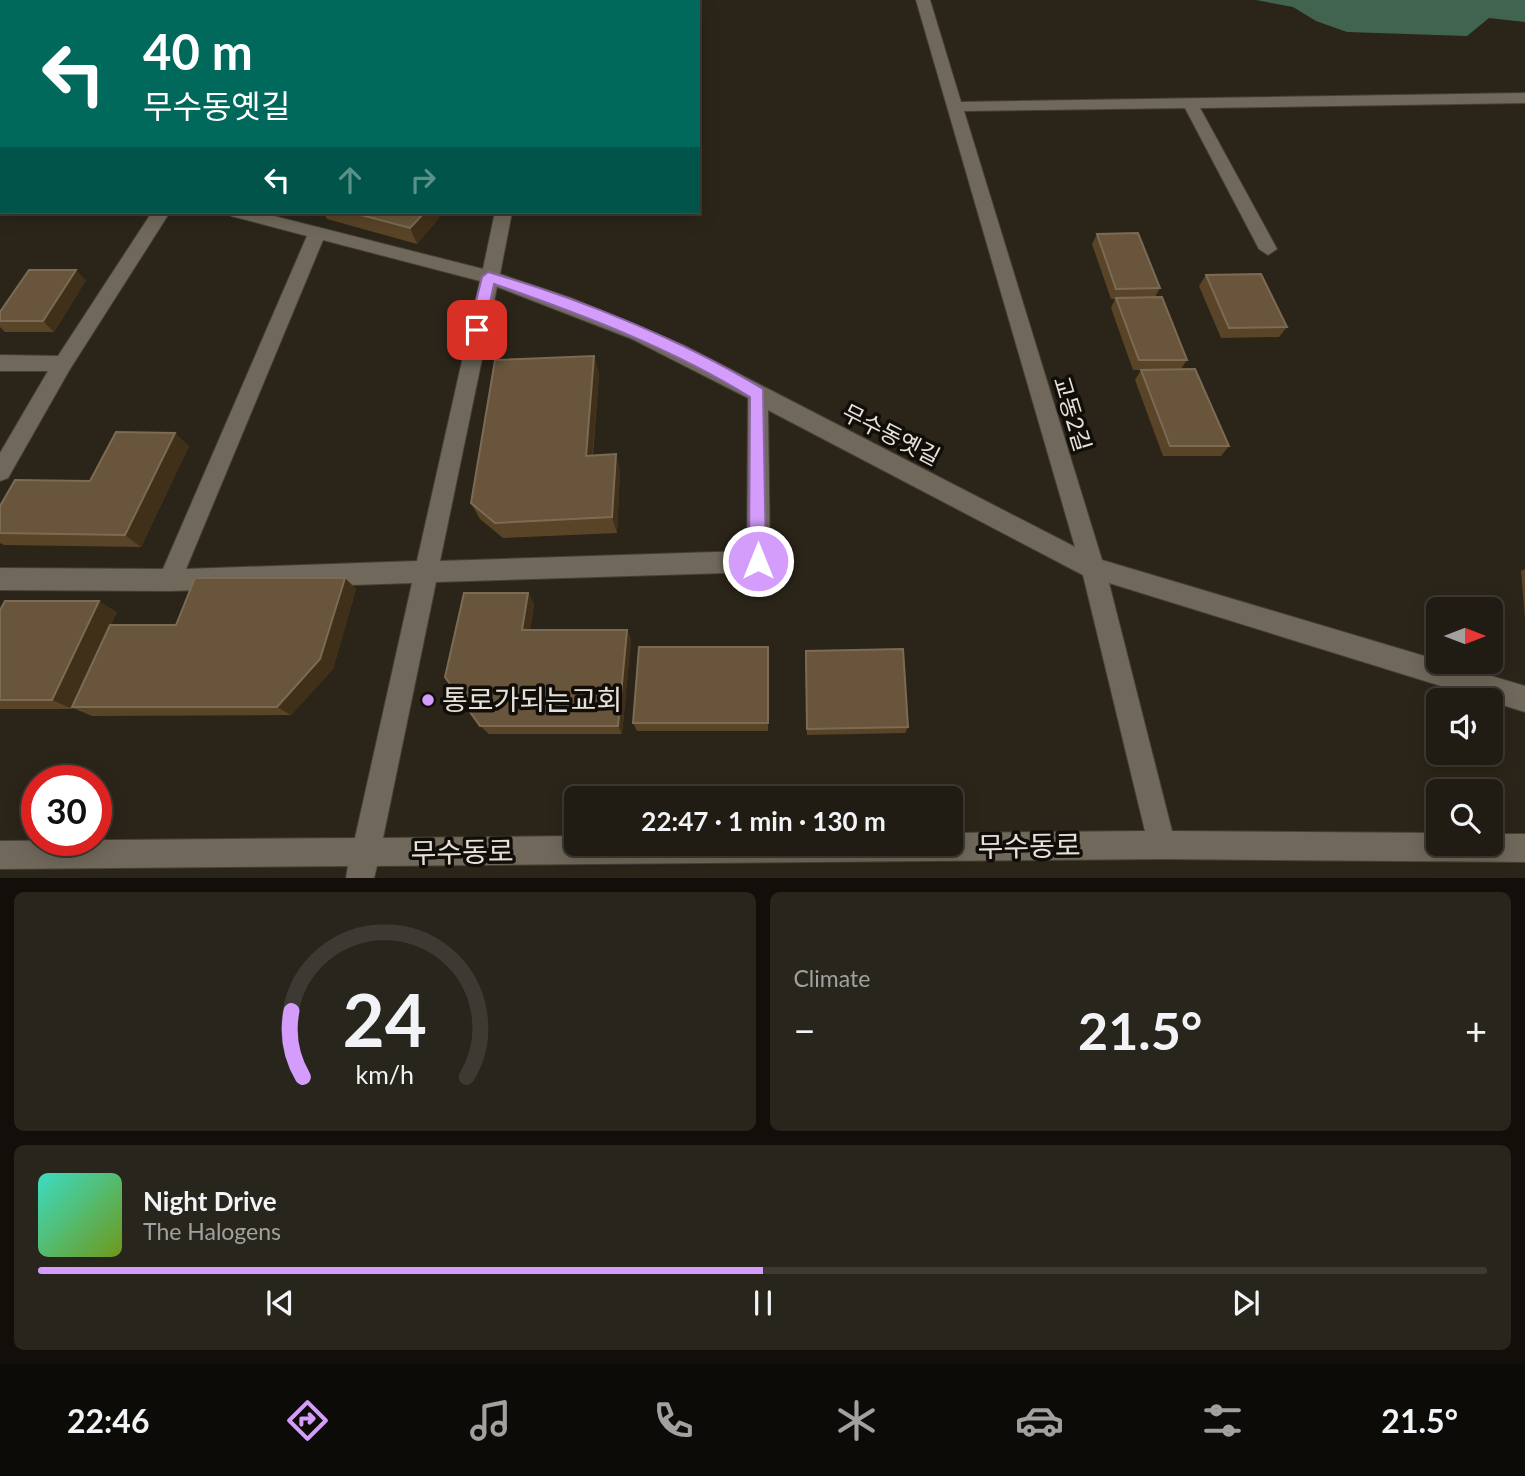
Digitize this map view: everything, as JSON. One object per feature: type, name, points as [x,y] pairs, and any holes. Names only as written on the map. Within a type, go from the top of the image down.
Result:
[{"type":"street","name":"교동2길","points":[[923,0],[1093,568],[1162,845]]},
{"type":"street","points":[[953,107],[1525,98]]},
{"type":"street","points":[[1191,105],[1268,249]]},
{"type":"street","points":[[0,472],[63,365],[160,214]]},
{"type":"street","name":"무수동옛길","points":[[244,214],[488,277],[591,312],[733,378],[758,394],[1093,568],[1525,699]]},
{"type":"street","points":[[363,865],[424,572],[504,214]]},
{"type":"street","points":[[170,580],[317,234]]},
{"type":"street","points":[[0,363],[63,365]]},
{"type":"street","points":[[0,579],[170,580],[758,561],[758,394]]},
{"type":"street","name":"무수동로","points":[[0,855],[363,865],[1162,845],[1525,848]]},
{"type":"green space","points":[[1256,0],[1525,0],[1525,22],[1489,18],[1467,36],[1347,32],[1316,21],[1293,7]]},
{"type":"building","points":[[358,214],[423,214],[410,228]]},
{"type":"building","points":[[1138,233],[1160,288],[1116,289],[1097,234]]},
{"type":"building","points":[[29,270],[76,270],[43,321],[0,321],[0,312]]},
{"type":"building","points":[[1261,274],[1287,327],[1229,328],[1206,275]]},
{"type":"building","points":[[1162,297],[1187,360],[1139,360],[1116,298]]},
{"type":"building","points":[[594,356],[586,456],[616,454],[612,517],[495,523],[471,503],[495,360]]},
{"type":"building","points":[[1195,369],[1229,446],[1170,446],[1141,370]]},
{"type":"building","points":[[116,432],[175,433],[125,535],[0,533],[0,506],[15,480],[90,481]]},
{"type":"building","points":[[195,578],[345,578],[320,659],[277,707],[72,707],[110,625],[176,625]]},
{"type":"building","points":[[464,593],[528,593],[522,630],[627,630],[618,726],[480,726],[445,677]]},
{"type":"building","points":[[5,601],[99,601],[52,700],[0,700],[0,610]]},
{"type":"building","points":[[639,647],[768,647],[768,723],[633,723]]},
{"type":"building","points":[[903,649],[908,727],[807,729],[806,651]]},
{"type":"place","name":"통로가되는교회","points":[[428,700]]},
{"type":"route","points":[[477,330],[488,277],[591,312],[733,378],[758,394],[758,561]]}]
